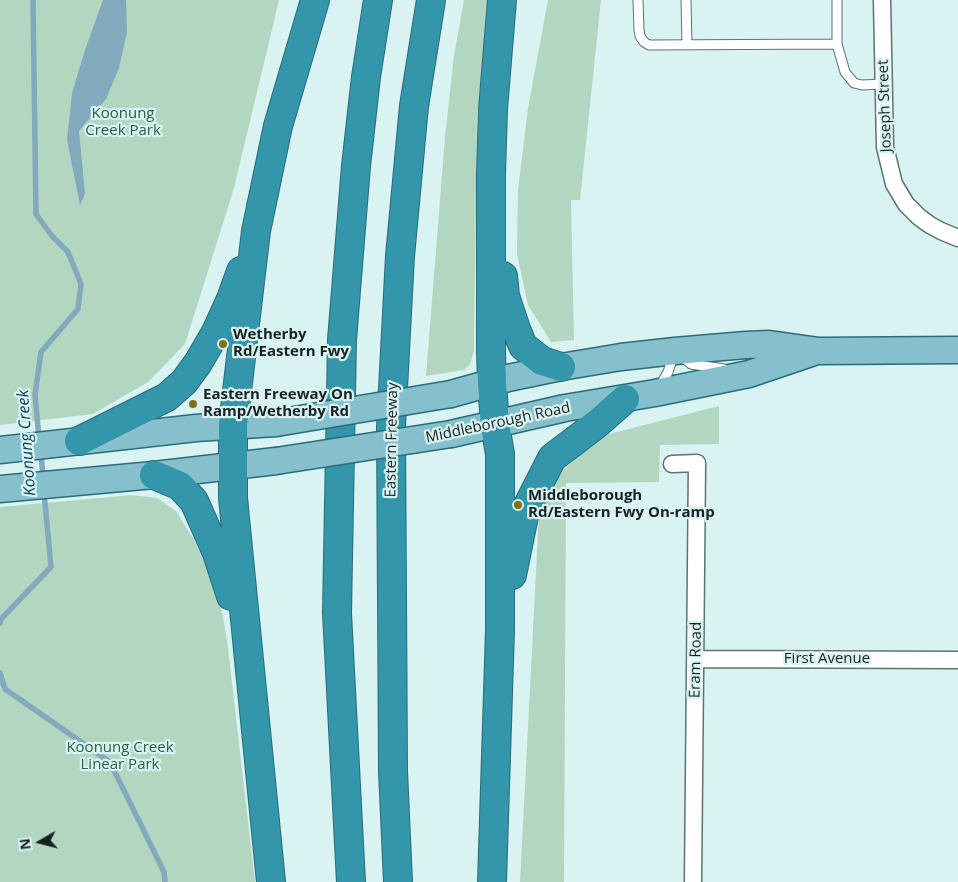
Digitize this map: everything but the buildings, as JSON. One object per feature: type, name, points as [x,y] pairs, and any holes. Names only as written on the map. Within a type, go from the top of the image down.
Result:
[{"type":"highway","points":[[271,882],[233,498],[233,425],[256,231],[278,126],[315,0]]},
{"type":"highway","points":[[351,882],[337,613],[342,340],[356,166],[366,77],[378,0]]},
{"type":"highway","name":"Eastern Freeway","points":[[398,882],[393,771],[391,427],[400,256],[414,106],[432,0]]},
{"type":"highway","points":[[492,882],[500,630],[500,454],[492,382],[491,173],[493,109],[502,0]]},
{"type":"highway","points":[[491,173],[505,296],[516,329],[523,346],[542,362],[561,367]]},
{"type":"highway","points":[[79,442],[167,397],[184,382],[198,363],[216,332],[231,299],[256,231]]},
{"type":"highway","points":[[500,630],[525,511],[552,458],[598,424],[625,399]]},
{"type":"highway","points":[[154,475],[180,486],[194,501],[217,553],[232,599],[252,692]]},
{"type":"main road","name":"Middleborough Road","points":[[0,450],[196,428],[276,423],[451,394],[508,378],[561,367],[675,351],[769,344],[819,350],[958,350]]},
{"type":"main road","name":"Middleborough Road","points":[[0,489],[154,475],[276,461],[451,434],[565,408],[625,399],[749,374],[819,350]]},
{"type":"street","name":"Joseph Street","points":[[882,0],[885,147],[894,184],[906,204],[919,216],[930,225],[958,238]]},
{"type":"street","name":"Eram Road","points":[[672,464],[697,462],[693,882]]},
{"type":"street","name":"First Avenue","points":[[696,659],[958,660]]},
{"type":"lane","points":[[638,0],[640,36],[648,45],[837,44]]},
{"type":"lane","points":[[686,0],[687,45]]},
{"type":"lane","points":[[837,0],[837,44],[845,72],[854,82],[884,84]]},
{"type":"lane","points":[[655,393],[668,372],[675,351],[691,364],[749,374]]},
{"type":"green space","name":"Koonung Creek Park","points":[[0,0],[279,0],[234,188],[185,344],[148,382],[93,414],[0,425]]},
{"type":"green space","points":[[464,0],[490,0],[477,115],[474,351],[470,364],[464,370],[426,376],[445,137],[454,56]]},
{"type":"green space","points":[[548,0],[601,0],[580,200],[571,200],[574,340],[551,342],[528,305],[517,254],[518,190],[528,108]]},
{"type":"green space","points":[[719,406],[719,444],[660,445],[659,482],[566,483],[564,882],[520,882],[539,514],[556,478],[580,454],[609,434]]},
{"type":"green space","name":"Koonung Creek Linear Park","points":[[132,495],[157,498],[176,511],[194,540],[218,590],[227,640],[255,882],[0,882],[0,507]]},
{"type":"water","points":[[103,0],[126,0],[127,32],[119,68],[106,99],[79,131],[85,194],[80,205],[67,140],[72,93]]},
{"type":"waterway","name":"Koonung Creek","points":[[33,0],[36,214],[52,236],[68,252],[81,284],[78,309],[41,352],[35,395],[39,438]]},
{"type":"waterway","name":"Koonung Creek","points":[[41,453],[43,478]]},
{"type":"waterway","name":"Koonung Creek","points":[[0,623],[1,619],[51,567],[44,492]]},
{"type":"waterway","name":"Koonung Creek","points":[[0,673],[5,689],[110,762],[164,872],[165,882]]},
{"type":"place","name":"Wetherby Rd/Eastern Fwy","points":[[223,344]]},
{"type":"place","name":"Eastern Freeway On Ramp/Wetherby Rd","points":[[193,404]]},
{"type":"place","name":"Middleborough Rd/Eastern Fwy On-ramp","points":[[518,505]]}]
